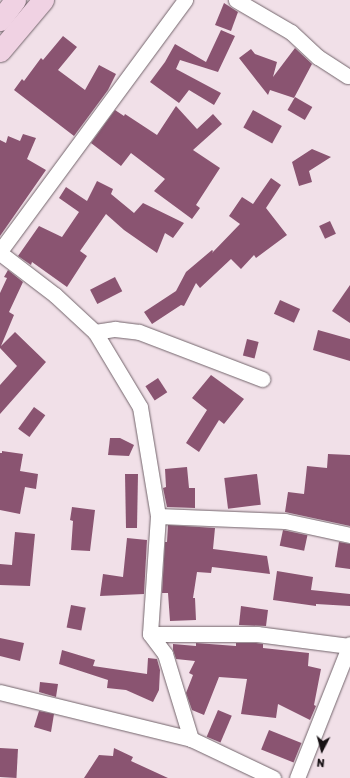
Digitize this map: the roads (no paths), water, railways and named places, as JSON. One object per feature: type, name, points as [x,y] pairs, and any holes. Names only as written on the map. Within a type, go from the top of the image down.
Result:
[{"type":"main road","points":[[0,20],[15,0]]},
{"type":"main road","points":[[0,51],[43,0]]},
{"type":"street","points":[[185,0],[0,252],[55,295],[95,332],[140,407],[158,516],[150,634],[165,654],[191,739]]},
{"type":"street","points":[[236,0],[291,32],[318,57],[347,76]]},
{"type":"street","points":[[95,332],[115,329],[139,332],[262,379]]},
{"type":"street","points":[[158,516],[285,521],[350,535]]},
{"type":"street","points":[[150,634],[257,634],[350,645],[297,778]]},
{"type":"street","points":[[0,692],[191,739],[273,778]]}]
